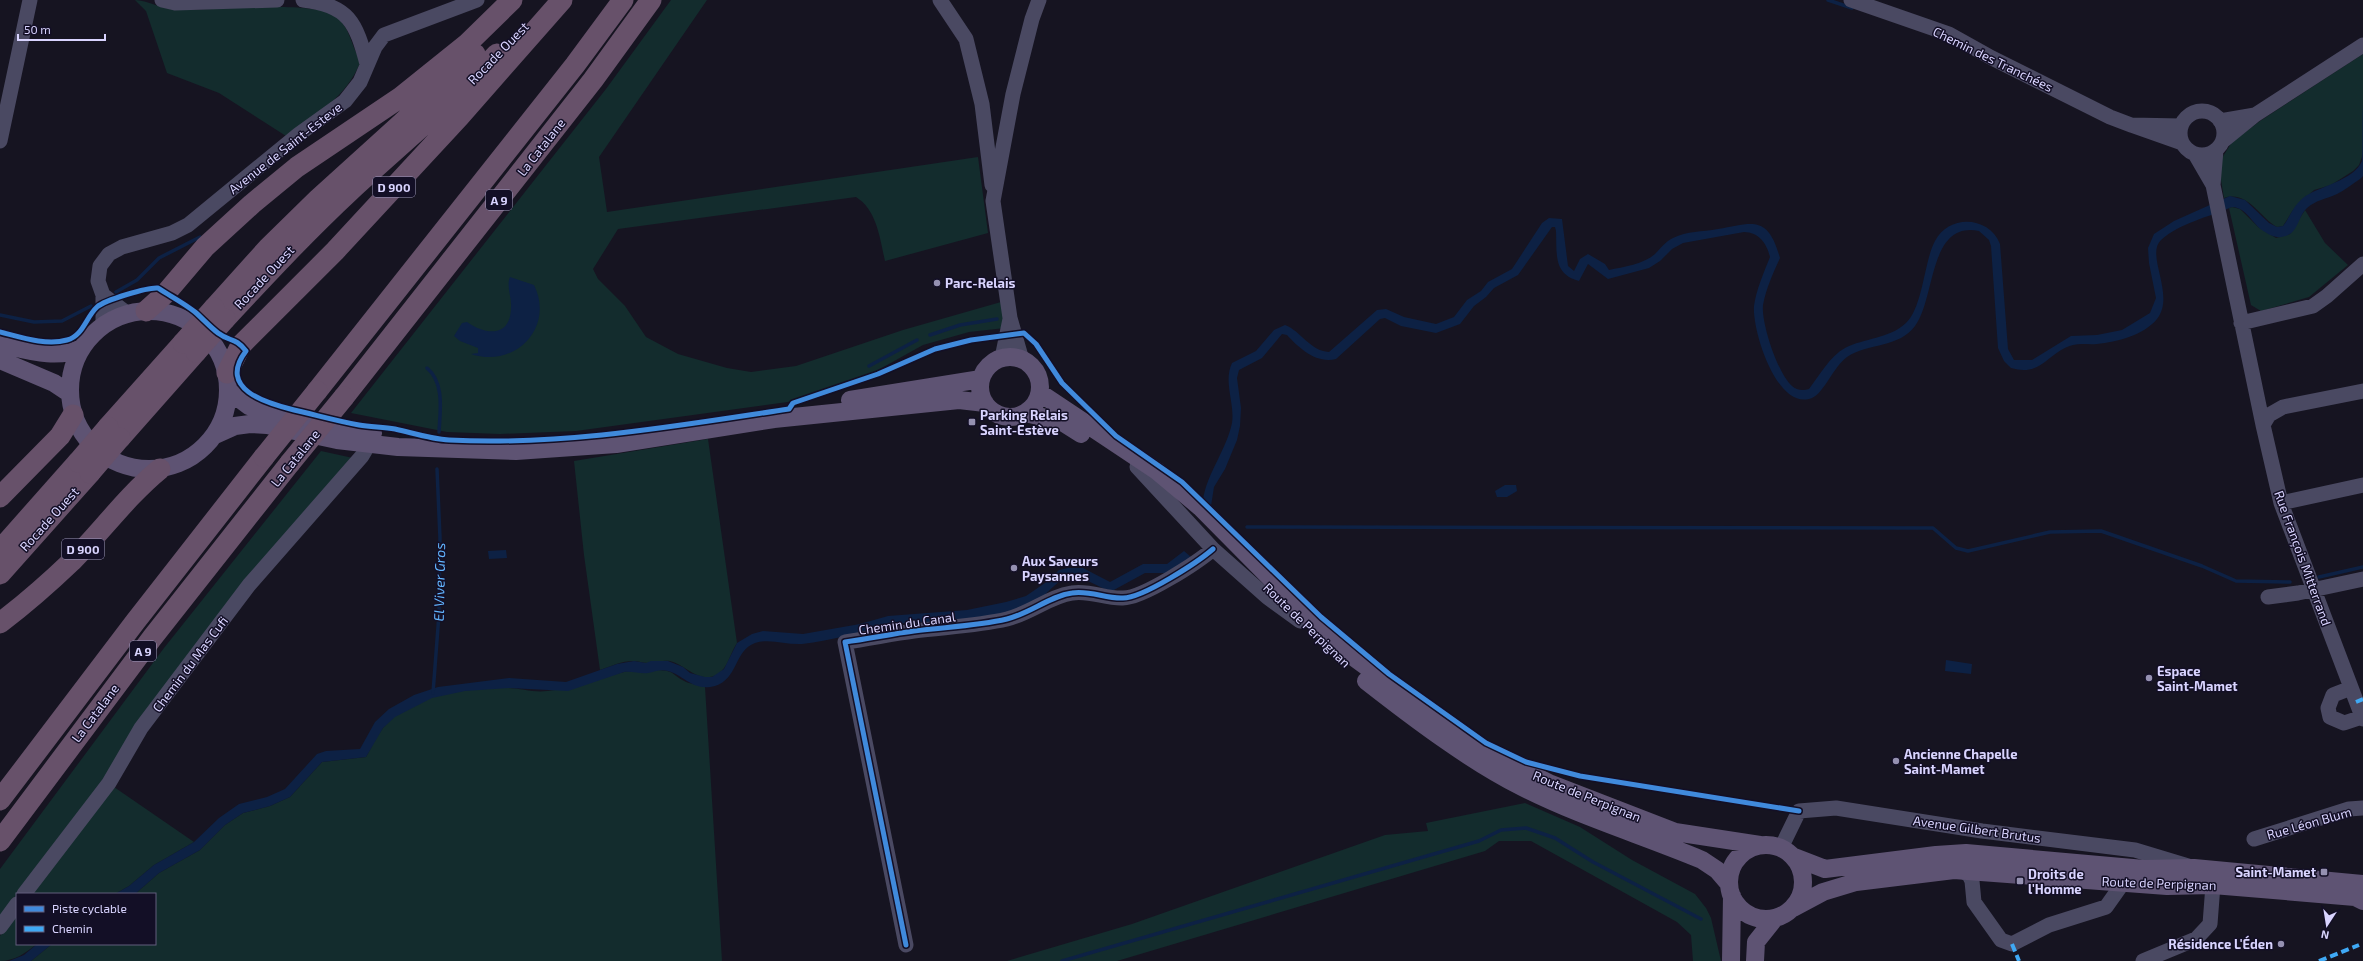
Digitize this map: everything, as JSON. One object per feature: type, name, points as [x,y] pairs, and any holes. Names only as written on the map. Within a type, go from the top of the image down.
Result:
[{"type":"highway","points":[[137,312],[166,293],[205,247],[252,204],[297,166],[401,97],[468,44],[512,0]]},
{"type":"highway","name":"Rocade Ouest","points":[[0,574],[84,467],[220,313],[268,248],[318,199],[403,122],[480,49],[526,0]]},
{"type":"highway","name":"Rocade Ouest","points":[[220,313],[351,190],[431,120],[549,0]]},
{"type":"highway","name":"D 900","points":[[228,382],[241,345],[335,251],[460,116],[562,0]]},
{"type":"highway","name":"La Catalane","points":[[0,800],[135,622],[570,71],[623,0]]},
{"type":"highway","name":"La Catalane","points":[[0,841],[152,638],[584,92],[651,0]]},
{"type":"highway","points":[[0,497],[60,436],[73,415]]},
{"type":"highway","name":"Rocade Ouest","points":[[0,550],[84,467]]},
{"type":"highway","name":"D 900","points":[[0,623],[22,606],[72,561],[139,487],[160,469]]},
{"type":"main road","points":[[137,312],[168,313],[194,326],[206,335],[219,353],[228,382],[225,414],[215,434],[202,450],[186,461],[160,469],[133,468],[107,458],[86,439],[73,415],[69,393],[72,369],[82,348],[103,326],[137,312]]},
{"type":"main road","points":[[0,344],[55,355],[71,353],[82,348]]},
{"type":"main road","points":[[1012,357],[1022,360],[1031,365],[1037,374],[1040,393],[1037,401],[1026,413],[1019,416],[1004,417],[996,414],[985,404],[980,387],[981,378],[988,366],[1002,358],[1012,357]]},
{"type":"main road","points":[[0,360],[54,382],[69,393]]},
{"type":"main road","points":[[228,382],[249,406],[279,417],[381,434],[446,440],[500,442],[577,439],[878,396],[981,378]]},
{"type":"main road","name":"Route de Perpignan","points":[[1040,393],[1157,471],[1200,507],[1320,628],[1356,659],[1459,734],[1499,758],[1551,784],[1675,832],[1760,845]]},
{"type":"main road","points":[[215,434],[236,426],[250,424],[267,425],[337,440],[369,444],[472,450],[583,447],[774,419],[959,400],[985,404]]},
{"type":"main road","name":"Route de Perpignan","points":[[1026,413],[1062,422],[1137,467],[1195,513],[1300,622],[1356,672],[1388,698],[1487,767],[1521,787],[1568,808],[1702,860],[1717,870],[1730,890]]},
{"type":"main road","points":[[1731,961],[1730,873],[1740,855],[1760,845],[1771,845],[1788,853],[1800,867],[1803,878],[1801,894],[1792,908],[1775,918],[1756,942],[1755,961]]},
{"type":"main road","name":"Route de Perpignan","points":[[1788,853],[1825,869],[1936,854],[1966,854],[2144,869],[2194,868],[2363,884]]},
{"type":"main road","name":"Route de Perpignan","points":[[1792,908],[1823,892],[1856,882],[1963,871],[2167,886],[2213,885],[2355,897],[2363,902]]},
{"type":"main road","points":[[1730,890],[1745,912],[1754,917],[1775,918]]},
{"type":"street","points":[[0,141],[30,0]]},
{"type":"street","points":[[162,0],[175,2],[277,0]]},
{"type":"street","points":[[303,0],[324,2],[337,8],[348,18],[355,27],[367,64]]},
{"type":"street","points":[[355,27],[366,32],[384,35],[477,0]]},
{"type":"street","points":[[940,0],[966,39],[982,104],[993,201],[1010,318],[1022,360]]},
{"type":"street","points":[[993,201],[1013,94],[1032,19],[1039,0]]},
{"type":"street","name":"Chemin des Tranchées","points":[[1852,0],[1948,34],[2013,69],[2110,117],[2182,143]]},
{"type":"street","name":"Avenue de Saint-Esteve","points":[[103,326],[103,295],[98,280],[100,266],[109,254],[122,247],[172,233],[188,225],[300,134],[345,102],[360,82],[375,47],[384,35]]},
{"type":"street","points":[[2214,190],[2219,146],[2224,132],[2220,121],[2209,113],[2201,111],[2193,114],[2182,126],[2180,135],[2182,143],[2188,150],[2195,154],[2204,155],[2219,146],[2255,115],[2363,45]]},
{"type":"street","points":[[2220,121],[2255,115]]},
{"type":"street","name":"Chemin des Tranchées","points":[[2131,125],[2182,126]]},
{"type":"street","points":[[2195,154],[2214,190]]},
{"type":"street","name":"Rue François Mitterrand","points":[[2214,190],[2242,323],[2266,420],[2281,503],[2363,718],[2344,723],[2330,717],[2328,708],[2332,695],[2351,688]]},
{"type":"street","points":[[2242,323],[2313,306],[2327,296],[2363,264]]},
{"type":"street","points":[[103,295],[137,312]]},
{"type":"street","points":[[1002,358],[1010,318]]},
{"type":"street","points":[[2266,420],[2282,407],[2363,391]]},
{"type":"street","name":"Chemin du Mas Cufi","points":[[25,893],[109,783],[142,728],[249,585],[362,456],[369,444]]},
{"type":"street","points":[[1137,467],[1213,549],[1267,597],[1300,622]]},
{"type":"street","points":[[2281,503],[2363,485]]},
{"type":"street","name":"Chemin du Canal","points":[[906,945],[845,642],[912,631],[995,622],[1028,613],[1057,597],[1071,593],[1084,592],[1123,599],[1147,590],[1203,557],[1213,549]]},
{"type":"street","points":[[2268,596],[2314,590],[2363,579]]},
{"type":"street","name":"Avenue Gilbert Brutus","points":[[1788,853],[1799,811],[1836,808],[1995,832],[2135,850],[2194,868]]},
{"type":"street","name":"Rue Léon Blum","points":[[2254,839],[2349,809],[2363,808]]},
{"type":"street","points":[[1963,871],[1969,875],[1972,881],[1974,902],[2001,940],[2012,944],[2049,925],[2106,906],[2123,883]]},
{"type":"street","points":[[2143,961],[2196,939],[2210,924],[2213,885]]},
{"type":"street","points":[[0,927],[16,905]]},
{"type":"green space","points":[[135,0],[176,10],[282,7],[321,11],[334,15],[344,25],[361,61],[347,86],[330,104],[286,136],[219,93],[167,73],[146,11]]},
{"type":"green space","points":[[671,0],[707,0],[599,157],[607,212],[978,157],[988,233],[885,261],[873,217],[869,209],[856,197],[618,229],[593,269],[598,279],[625,306],[646,337],[678,354],[727,368],[751,372],[796,366],[903,330],[1001,302],[1005,328],[969,332],[923,345],[878,370],[802,400],[576,431],[500,434],[447,432],[351,413],[606,89]]},
{"type":"green space","points":[[2363,54],[2363,154],[2359,165],[2353,171],[2331,185],[2314,190],[2293,210],[2283,226],[2277,227],[2271,223],[2247,201],[2240,198],[2224,198],[2220,174],[2222,158],[2232,142],[2260,121]]},
{"type":"green space","points":[[2232,207],[2240,209],[2258,227],[2276,238],[2290,234],[2305,210],[2325,243],[2348,265],[2309,297],[2261,311],[2251,305],[2229,208]]},
{"type":"green space","points":[[708,439],[737,643],[724,668],[718,674],[711,677],[699,676],[670,661],[648,663],[629,661],[600,670],[584,555],[574,461]]},
{"type":"green space","points":[[321,451],[353,458],[65,829],[18,893],[16,893],[16,895],[0,917],[0,869],[164,648]]},
{"type":"green space","points":[[661,670],[670,672],[686,682],[705,687],[722,961],[31,961],[51,945],[156,945],[156,893],[136,893],[159,873],[200,850],[225,825],[243,813],[270,806],[290,797],[322,762],[366,757],[383,728],[394,717],[408,707],[423,700],[440,695],[474,689],[507,688],[537,691],[557,690],[624,672]]},
{"type":"green space","points":[[114,787],[194,842],[154,865],[129,886],[117,893],[32,893]]},
{"type":"green space","points":[[1525,803],[1580,827],[1632,860],[1695,894],[1706,908],[1711,918],[1721,961],[1693,961],[1691,935],[1677,922],[1531,841],[1499,841],[1485,851],[1117,961],[1007,961],[1132,924],[1385,835],[1428,831],[1426,823]]},
{"type":"green space","points":[[16,914],[16,945],[36,945],[15,958],[0,961],[0,936]]},
{"type":"water","points":[[2363,105],[2363,176],[2360,179],[2343,191],[2310,205],[2304,211],[2294,230],[2288,235],[2282,237],[2276,237],[2268,234],[2242,210],[2232,207],[2177,229],[2161,240],[2157,247],[2156,255],[2163,299],[2162,309],[2152,325],[2130,337],[2113,342],[2079,344],[2064,348],[2038,367],[2031,369],[2022,370],[2011,368],[2004,361],[1998,348],[1991,246],[1989,240],[1979,231],[1962,231],[1950,238],[1942,249],[1936,264],[1922,313],[1915,326],[1908,333],[1892,342],[1864,349],[1847,357],[1838,366],[1821,391],[1812,398],[1799,399],[1788,393],[1778,381],[1769,366],[1757,332],[1754,317],[1756,294],[1770,257],[1767,248],[1758,236],[1744,232],[1683,243],[1672,249],[1660,261],[1649,268],[1608,279],[1588,264],[1579,281],[1571,278],[1565,273],[1558,262],[1556,231],[1555,227],[1552,227],[1518,275],[1494,288],[1486,297],[1474,306],[1460,324],[1436,333],[1401,326],[1385,318],[1380,319],[1336,359],[1329,360],[1308,354],[1287,335],[1282,334],[1262,358],[1239,370],[1237,378],[1241,408],[1240,426],[1237,440],[1225,469],[1214,487],[1211,506],[1203,500],[1208,481],[1226,443],[1232,423],[1229,378],[1232,363],[1256,351],[1274,330],[1285,325],[1291,328],[1311,345],[1322,351],[1329,352],[1377,310],[1386,309],[1404,317],[1436,324],[1454,317],[1467,300],[1481,291],[1488,282],[1512,269],[1542,223],[1549,218],[1562,219],[1568,266],[1574,271],[1580,259],[1588,254],[1605,264],[1609,270],[1633,265],[1645,260],[1655,254],[1670,240],[1684,234],[1749,224],[1764,228],[1770,234],[1780,258],[1764,299],[1763,313],[1765,324],[1781,371],[1792,386],[1802,390],[1809,389],[1834,356],[1845,348],[1892,332],[1906,323],[1912,316],[1916,306],[1931,250],[1941,232],[1950,226],[1959,223],[1969,222],[1978,224],[1987,228],[1995,235],[2000,244],[2008,349],[2014,360],[2032,360],[2071,336],[2097,335],[2122,330],[2150,313],[2156,298],[2149,263],[2148,248],[2154,234],[2174,221],[2230,196],[2245,200],[2269,223],[2277,227],[2283,226],[2294,208],[2303,198],[2352,174],[2362,161]]},
{"type":"water","points":[[510,277],[534,285],[539,301],[539,316],[535,329],[527,341],[516,350],[502,355],[487,357],[471,354],[478,353],[478,348],[460,341],[454,336],[462,323],[467,322],[481,330],[489,331],[502,329],[507,324],[510,317],[511,307],[509,288]]},
{"type":"water","points":[[1505,485],[1516,485],[1517,491],[1507,497],[1497,497],[1495,491]]},
{"type":"water","points":[[506,550],[507,558],[489,559],[488,551]]},
{"type":"water","points":[[1184,551],[1191,557],[1170,573],[1145,573],[1112,591],[1081,578],[1066,578],[1034,603],[1016,610],[997,614],[940,622],[891,625],[824,641],[802,644],[772,641],[755,643],[743,652],[728,677],[715,686],[701,687],[674,673],[660,670],[651,673],[624,672],[568,691],[509,688],[465,691],[432,698],[395,717],[383,728],[366,757],[322,762],[290,797],[270,806],[243,813],[225,825],[200,850],[159,873],[136,893],[117,893],[129,886],[154,865],[194,842],[219,818],[239,804],[267,797],[285,789],[317,754],[326,751],[360,749],[375,722],[389,709],[414,695],[438,687],[509,678],[566,682],[617,664],[634,661],[646,663],[651,661],[668,661],[683,667],[690,673],[705,677],[712,677],[724,669],[737,643],[752,634],[763,631],[803,634],[860,624],[888,616],[967,610],[1006,602],[1026,596],[1045,583],[1059,570],[1068,568],[1083,568],[1110,582],[1143,564],[1167,564]]},
{"type":"water","points":[[1946,660],[1972,664],[1971,674],[1945,671]]},
{"type":"water","points":[[36,945],[51,945],[31,961],[9,961],[24,955]]},
{"type":"waterway","points":[[1828,0],[1852,8]]},
{"type":"waterway","name":"El Viver Gros","points":[[116,292],[137,280],[159,258],[200,237]]},
{"type":"waterway","name":"El Viver Gros","points":[[0,315],[34,322],[62,321],[91,306]]},
{"type":"waterway","points":[[930,335],[960,325],[997,319]]},
{"type":"waterway","points":[[869,366],[917,340]]},
{"type":"waterway","name":"El Viver Gros","points":[[427,368],[433,374],[439,390],[439,432]]},
{"type":"waterway","name":"El Viver Gros","points":[[433,693],[439,614],[440,538],[437,469]]},
{"type":"waterway","points":[[1247,527],[1933,528],[1956,548],[1968,551],[2050,532],[2101,531],[2202,566],[2236,581],[2290,582]]},
{"type":"waterway","points":[[2319,577],[2363,567]]},
{"type":"waterway","points":[[1062,961],[1479,841],[1501,830],[1526,828],[1555,838],[1593,862],[1701,919]]},
{"type":"marked path","points":[[2356,702],[2363,699]]},
{"type":"marked path","points":[[2012,944],[2019,961]]},
{"type":"marked path","points":[[2319,961],[2359,945]]},
{"type":"cycle path","points":[[0,332],[50,342],[67,340],[77,335],[93,311],[102,304],[136,292],[158,288],[191,309],[218,333],[239,344],[246,351],[239,364],[237,375],[241,385],[259,398],[283,407],[359,425],[395,429],[449,440],[492,441],[534,440],[619,433],[789,409],[793,403],[878,374],[935,349],[971,340],[1024,333],[1036,344],[1062,383],[1116,436],[1182,482],[1321,617],[1389,674],[1486,743],[1526,762],[1580,776],[1799,811]]},
{"type":"cycle path","points":[[906,945],[845,642],[905,632],[973,625],[1007,619],[1024,613],[1056,597],[1072,593],[1079,592],[1117,598],[1132,596],[1156,586],[1170,578],[1213,549]]},
{"type":"place","name":"Parc-Relais","points":[[937,283]]},
{"type":"place","name":"Parking Relais Saint-Estève","points":[[972,422]]},
{"type":"place","name":"Aux Saveurs Paysannes","points":[[1014,568]]},
{"type":"place","name":"Espace Saint-Mamet","points":[[2149,678]]},
{"type":"place","name":"Ancienne Chapelle Saint-Mamet","points":[[1896,761]]},
{"type":"place","name":"Saint-Mamet","points":[[2324,872]]},
{"type":"place","name":"Droits de l'Homme","points":[[2020,881]]},
{"type":"place","name":"Résidence L'Éden","points":[[2281,944]]}]
